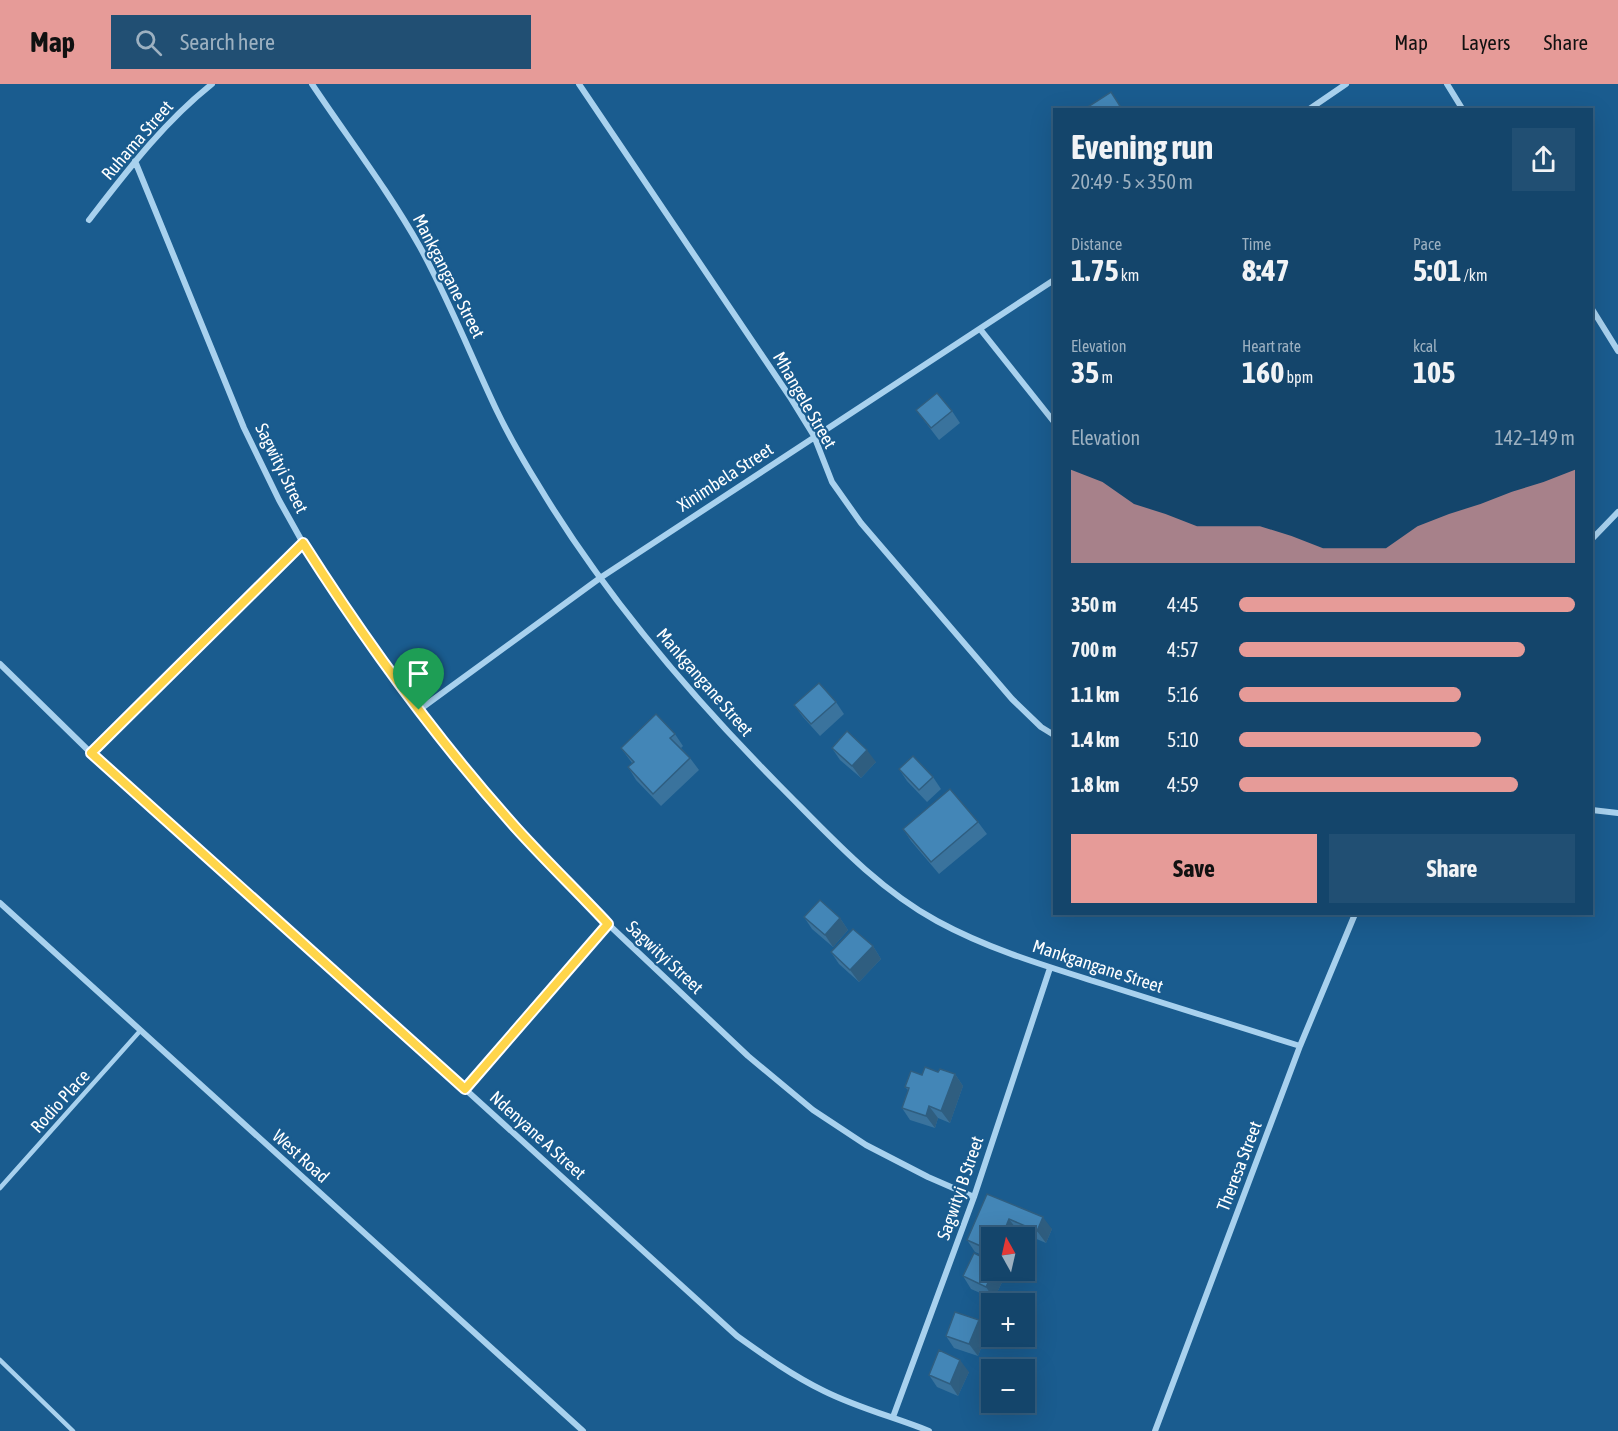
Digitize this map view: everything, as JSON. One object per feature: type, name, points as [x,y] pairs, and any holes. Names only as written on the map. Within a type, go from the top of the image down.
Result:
[{"type":"street","name":"Ruhama Street","points":[[89,220],[170,120],[212,84]]},
{"type":"street","name":"Mankgangane Street","points":[[312,84],[398,210],[446,300],[498,414],[540,487],[600,578],[674,671],[724,728],[843,850],[893,892],[935,920],[981,943],[1050,968],[1300,1046]]},
{"type":"street","name":"Mhangele Street","points":[[579,84],[790,397],[814,436],[832,482],[861,523],[1012,699],[1041,727],[1053,734]]},
{"type":"street","points":[[1311,108],[1346,84]]},
{"type":"street","points":[[1447,84],[1462,108]]},
{"type":"street","name":"Sagwityi Street","points":[[135,161],[244,428],[279,500],[333,590],[419,710],[461,763],[517,829],[608,924],[748,1056],[813,1110],[866,1145],[928,1177],[974,1197]]},
{"type":"street","name":"Xinimbela Street","points":[[419,710],[600,578],[1053,281]]},
{"type":"street","points":[[1593,311],[1618,351]]},
{"type":"street","points":[[980,329],[1053,421]]},
{"type":"street","points":[[1593,537],[1618,512]]},
{"type":"street","points":[[91,753],[303,543]]},
{"type":"street","name":"Ndenyane A Street","points":[[0,664],[91,753],[737,1336],[785,1370],[823,1391],[855,1405],[929,1431]]},
{"type":"street","points":[[1593,810],[1618,813]]},
{"type":"street","name":"West Road","points":[[0,903],[583,1431]]},
{"type":"street","name":"Theresa Street","points":[[1155,1431],[1300,1046],[1356,915]]},
{"type":"street","points":[[465,1089],[608,924]]},
{"type":"street","name":"Sagwityi B Street","points":[[893,1417],[974,1197],[1050,968]]},
{"type":"lane","name":"Rodio Place","points":[[0,1188],[140,1031]]},
{"type":"lane","points":[[0,1360],[73,1431]]},
{"type":"building","points":[[1111,92],[1120,106],[1116,108],[1086,108]]},
{"type":"building","points":[[937,393],[952,411],[931,428],[916,410]]},
{"type":"building","points":[[819,683],[836,702],[811,724],[794,705]]},
{"type":"building","points":[[656,714],[675,734],[670,738],[690,758],[653,794],[628,767],[634,762],[621,748]]},
{"type":"building","points":[[847,731],[867,750],[852,766],[832,748]]},
{"type":"building","points":[[913,756],[933,777],[919,790],[899,769]]},
{"type":"building","points":[[950,789],[978,822],[931,862],[903,829]]},
{"type":"building","points":[[820,900],[840,918],[825,935],[804,917]]},
{"type":"building","points":[[853,929],[873,946],[850,970],[831,952]]},
{"type":"building","points":[[925,1067],[938,1072],[940,1069],[955,1074],[941,1111],[929,1106],[926,1116],[902,1108],[909,1088],[905,1087],[911,1071],[922,1075]]},
{"type":"building","points":[[987,1194],[1043,1217],[1037,1231],[1035,1227],[1028,1227],[1009,1219],[1006,1227],[981,1227],[981,1246],[967,1240]]},
{"type":"building","points":[[974,1253],[981,1256],[981,1281],[989,1281],[986,1287],[963,1276]]},
{"type":"building","points":[[955,1312],[979,1320],[969,1344],[946,1336]]},
{"type":"building","points":[[939,1350],[960,1360],[950,1384],[929,1375]]},
{"type":"route","points":[[303,543],[333,590],[419,710],[517,829],[608,924],[465,1089],[91,753],[303,543]]}]
